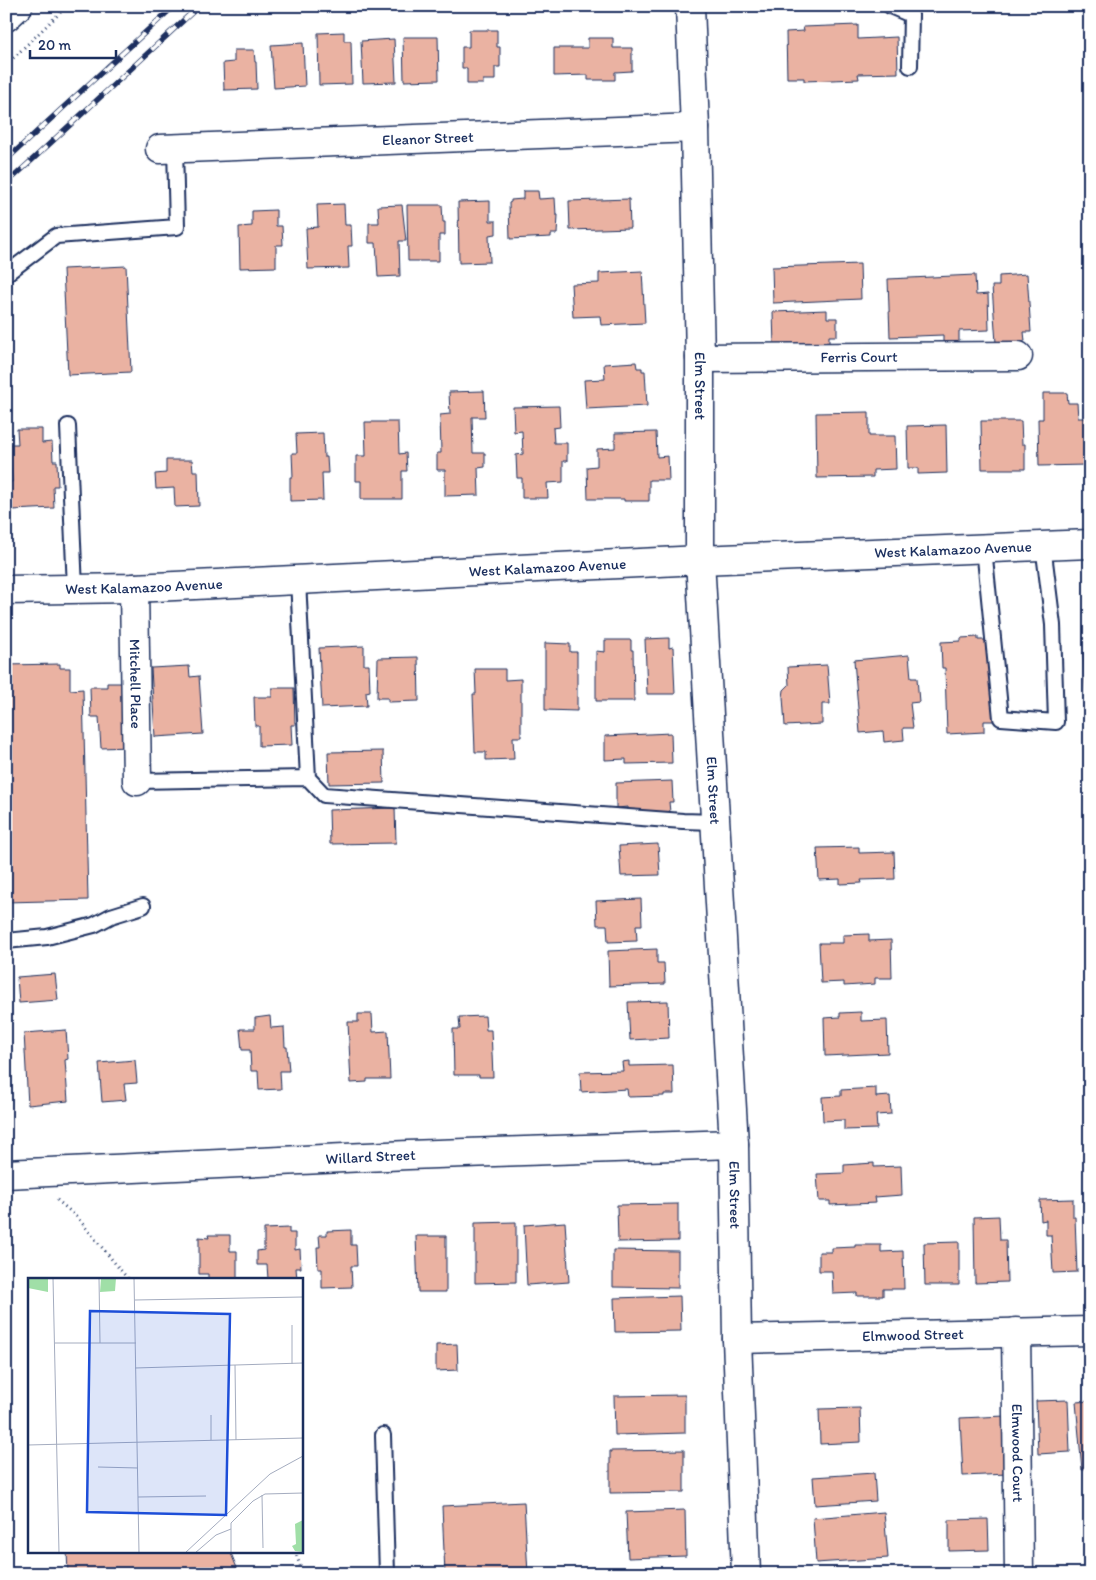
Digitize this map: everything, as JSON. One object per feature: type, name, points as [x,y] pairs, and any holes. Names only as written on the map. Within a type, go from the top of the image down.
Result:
[{"type":"street","points":[[6,16],[18,6]]},
{"type":"street","name":"Elm Street","points":[[690,6],[695,128],[700,358],[700,560],[734,1144],[737,1339],[746,1574]]},
{"type":"street","name":"Eleanor Street","points":[[168,148],[695,128]]},
{"type":"street","name":"Ferris Court","points":[[700,358],[1018,356]]},
{"type":"street","name":"West Kalamazoo Avenue","points":[[6,590],[134,588],[700,560],[1090,544]]},
{"type":"street","name":"Mitchell Place","points":[[134,588],[137,781]]},
{"type":"street","name":"Willard Street","points":[[17,1173],[398,1156],[734,1144]]},
{"type":"street","name":"Elmwood Street","points":[[737,1339],[1090,1331]]},
{"type":"street","name":"Elmwood Court","points":[[1016,1332],[1019,1574]]},
{"type":"lane","points":[[890,6],[911,15],[910,66]]},
{"type":"lane","points":[[6,274],[56,236],[177,226],[168,148]]},
{"type":"lane","points":[[68,426],[75,589]]},
{"type":"lane","points":[[984,548],[1001,718],[1056,722],[1053,624],[1043,546]]},
{"type":"lane","points":[[298,580],[308,778],[324,795],[715,822]]},
{"type":"lane","points":[[137,781],[308,778]]},
{"type":"lane","points":[[6,941],[47,937],[94,925],[111,916],[143,906]]},
{"type":"lane","points":[[383,1435],[387,1574]]},
{"type":"path","points":[[6,65],[67,6]]},
{"type":"path","points":[[17,1173],[77,1217],[127,1278]]},
{"type":"path","points":[[295,1552],[303,1574]]},
{"type":"building","points":[[858,25],[858,39],[897,37],[898,73],[858,74],[859,79],[804,81],[804,78],[787,78],[786,32],[804,31],[803,27]]},
{"type":"building","points":[[469,30],[497,30],[497,47],[500,47],[500,67],[495,67],[495,80],[483,80],[483,84],[467,84],[467,68],[462,68],[462,47],[469,47]]},
{"type":"building","points":[[344,32],[344,41],[351,41],[352,84],[319,85],[318,33]]},
{"type":"building","points":[[403,37],[438,37],[439,80],[404,81]]},
{"type":"building","points":[[588,38],[613,38],[613,48],[632,48],[632,71],[615,72],[615,80],[588,80],[588,75],[554,76],[554,48],[588,48]]},
{"type":"building","points":[[394,39],[396,82],[363,83],[361,41]]},
{"type":"building","points":[[303,43],[305,86],[274,88],[271,45]]},
{"type":"building","points":[[234,50],[254,50],[257,89],[224,90],[223,63],[234,62]]},
{"type":"building","points":[[523,191],[538,191],[539,199],[555,198],[556,215],[558,215],[557,234],[551,234],[551,237],[510,239],[509,203],[511,200],[523,199]]},
{"type":"building","points":[[629,199],[630,228],[570,230],[569,201]]},
{"type":"building","points":[[490,201],[490,221],[496,221],[496,234],[489,235],[490,262],[459,263],[458,202]]},
{"type":"building","points":[[344,204],[345,225],[351,225],[352,246],[348,246],[349,268],[308,269],[306,228],[318,227],[317,205]]},
{"type":"building","points":[[402,205],[406,241],[399,241],[400,276],[378,277],[376,243],[369,243],[369,223],[379,223],[378,206]]},
{"type":"building","points":[[407,205],[442,205],[445,235],[439,235],[439,261],[408,261]]},
{"type":"building","points":[[276,210],[276,226],[282,226],[283,245],[276,245],[276,267],[240,268],[239,227],[252,226],[252,211]]},
{"type":"building","points":[[860,264],[861,299],[773,303],[772,267]]},
{"type":"building","points":[[126,266],[131,372],[68,375],[63,269]]},
{"type":"building","points":[[642,271],[645,323],[601,325],[600,316],[573,317],[571,284],[599,283],[599,273]]},
{"type":"building","points":[[1027,274],[1031,332],[1024,332],[1025,341],[996,343],[992,286],[999,286],[999,276]]},
{"type":"building","points":[[975,275],[976,295],[988,294],[989,330],[959,331],[959,342],[943,342],[943,335],[890,337],[888,279]]},
{"type":"building","points":[[827,310],[827,318],[837,318],[837,336],[829,336],[829,345],[774,347],[773,312]]},
{"type":"building","points":[[636,362],[637,368],[642,368],[642,371],[645,371],[647,406],[586,409],[584,380],[605,379],[604,364]]},
{"type":"building","points":[[484,391],[485,417],[472,417],[473,453],[485,453],[485,467],[478,468],[479,495],[445,496],[445,470],[437,470],[437,453],[441,453],[440,415],[450,414],[449,392]]},
{"type":"building","points":[[1043,393],[1067,393],[1068,403],[1077,403],[1078,418],[1086,418],[1087,465],[1039,466],[1038,419],[1043,419]]},
{"type":"building","points":[[559,406],[560,427],[553,428],[554,443],[567,443],[567,461],[563,461],[563,482],[547,483],[548,498],[522,498],[522,478],[517,478],[516,455],[523,454],[522,431],[514,432],[513,407]]},
{"type":"building","points":[[869,412],[869,436],[895,436],[896,469],[873,470],[873,477],[817,478],[816,413]]},
{"type":"building","points":[[981,421],[1021,421],[1022,444],[1025,444],[1025,469],[982,469]]},
{"type":"building","points":[[365,422],[398,422],[399,454],[406,453],[407,471],[402,471],[402,499],[361,499],[361,481],[356,481],[356,456],[366,456]]},
{"type":"building","points":[[946,425],[947,473],[918,474],[918,468],[908,468],[907,426]]},
{"type":"building","points":[[17,429],[42,429],[42,443],[52,442],[53,461],[57,461],[58,486],[53,486],[54,508],[12,510],[11,501],[9,501],[8,482],[12,482],[10,444],[18,444]]},
{"type":"building","points":[[656,432],[657,457],[668,456],[669,480],[649,480],[649,501],[588,499],[587,467],[597,466],[597,449],[615,448],[615,433]]},
{"type":"building","points":[[323,433],[324,457],[327,457],[328,473],[322,473],[323,500],[290,501],[290,477],[293,477],[292,453],[297,453],[296,434]]},
{"type":"building","points":[[166,460],[192,460],[193,471],[198,471],[199,506],[175,507],[174,488],[156,489],[155,474],[166,473]]},
{"type":"building","points":[[978,637],[978,640],[986,640],[986,651],[992,650],[995,721],[984,721],[984,732],[947,734],[945,668],[942,668],[941,642],[961,641],[961,638]]},
{"type":"building","points":[[669,638],[669,648],[673,647],[675,694],[647,694],[645,639]]},
{"type":"building","points":[[605,640],[631,640],[631,650],[633,650],[634,701],[596,701],[596,651],[605,652]]},
{"type":"building","points":[[545,643],[570,644],[570,652],[577,652],[577,711],[545,710]]},
{"type":"building","points":[[364,646],[364,665],[369,665],[370,691],[366,692],[367,706],[322,708],[319,648]]},
{"type":"building","points":[[1083,653],[1090,653],[1090,714],[1087,715]]},
{"type":"building","points":[[909,655],[911,678],[917,678],[919,702],[910,703],[913,728],[903,728],[904,740],[884,742],[883,731],[860,733],[854,660]]},
{"type":"building","points":[[418,657],[419,701],[388,702],[388,698],[377,698],[378,658]]},
{"type":"building","points":[[60,664],[60,668],[70,668],[70,690],[83,689],[88,900],[6,902],[6,665]]},
{"type":"building","points":[[827,665],[830,704],[822,704],[822,724],[785,726],[783,697],[784,690],[789,685],[788,667]]},
{"type":"building","points":[[189,666],[190,677],[199,676],[203,734],[155,737],[151,668]]},
{"type":"building","points":[[475,669],[505,669],[505,680],[521,679],[521,737],[513,737],[514,759],[486,760],[486,752],[475,752],[473,694],[476,694]]},
{"type":"building","points":[[107,683],[130,683],[130,747],[101,748],[99,717],[91,717],[90,687],[107,687]]},
{"type":"building","points":[[272,688],[294,688],[295,725],[291,725],[292,745],[259,746],[259,726],[255,726],[254,697],[272,697]]},
{"type":"building","points":[[671,733],[672,763],[626,764],[626,759],[605,760],[605,736]]},
{"type":"building","points":[[383,751],[384,783],[329,784],[328,752]]},
{"type":"building","points":[[672,781],[673,802],[669,802],[670,812],[628,813],[628,807],[616,808],[616,783]]},
{"type":"building","points":[[395,808],[396,843],[330,844],[329,810]]},
{"type":"building","points":[[658,844],[660,875],[621,876],[619,846]]},
{"type":"building","points":[[859,847],[859,853],[894,852],[895,879],[861,880],[862,883],[840,884],[840,879],[819,880],[817,848]]},
{"type":"building","points":[[641,899],[642,925],[636,925],[637,941],[608,942],[607,925],[597,925],[596,901]]},
{"type":"building","points":[[869,934],[869,941],[891,940],[892,978],[875,978],[875,984],[844,986],[844,982],[821,983],[819,943],[843,943],[843,935]]},
{"type":"building","points":[[657,949],[657,963],[664,963],[665,984],[609,986],[608,951]]},
{"type":"building","points":[[55,974],[58,1000],[19,1003],[17,977]]},
{"type":"building","points":[[668,1001],[669,1038],[630,1040],[628,1002]]},
{"type":"building","points":[[861,1012],[861,1021],[887,1020],[888,1053],[825,1056],[824,1018],[840,1017],[840,1013]]},
{"type":"building","points":[[358,1014],[372,1014],[373,1032],[388,1031],[390,1079],[367,1079],[367,1082],[351,1083],[348,1022],[358,1022]]},
{"type":"building","points":[[270,1016],[271,1028],[284,1027],[289,1071],[280,1071],[281,1089],[259,1090],[258,1071],[251,1071],[250,1050],[242,1050],[240,1029],[255,1029],[255,1018]]},
{"type":"building","points":[[485,1016],[486,1030],[491,1030],[493,1077],[454,1075],[453,1029],[460,1029],[459,1017]]},
{"type":"building","points":[[66,1030],[68,1059],[65,1060],[68,1101],[28,1105],[24,1033]]},
{"type":"building","points":[[135,1060],[137,1083],[124,1084],[126,1100],[102,1102],[99,1063]]},
{"type":"building","points":[[629,1061],[629,1066],[673,1065],[674,1094],[628,1097],[627,1089],[581,1092],[580,1072],[623,1071],[622,1062]]},
{"type":"building","points":[[876,1088],[876,1097],[890,1096],[891,1114],[876,1115],[877,1129],[844,1130],[844,1120],[823,1121],[822,1097],[841,1096],[841,1090]]},
{"type":"building","points":[[874,1163],[874,1167],[901,1166],[902,1195],[875,1197],[876,1203],[830,1205],[830,1201],[819,1201],[817,1174],[844,1173],[844,1165]]},
{"type":"building","points":[[1073,1199],[1077,1272],[1053,1273],[1051,1235],[1046,1235],[1046,1220],[1041,1221],[1040,1200]]},
{"type":"building","points":[[678,1204],[678,1241],[618,1242],[617,1205]]},
{"type":"building","points":[[999,1216],[1000,1240],[1006,1240],[1007,1282],[975,1283],[974,1217]]},
{"type":"building","points":[[516,1222],[516,1282],[475,1283],[475,1223]]},
{"type":"building","points":[[565,1222],[569,1282],[527,1285],[524,1225]]},
{"type":"building","points":[[289,1228],[289,1233],[295,1233],[295,1250],[300,1249],[301,1268],[296,1268],[297,1278],[268,1278],[267,1265],[257,1265],[257,1251],[264,1250],[264,1229]]},
{"type":"building","points":[[351,1230],[351,1245],[356,1245],[357,1266],[351,1266],[352,1287],[322,1288],[322,1269],[318,1269],[317,1247],[320,1247],[319,1235],[327,1235],[327,1231]]},
{"type":"building","points":[[208,1235],[230,1235],[230,1251],[237,1251],[237,1278],[208,1278],[208,1274],[199,1274],[199,1237],[209,1238]]},
{"type":"building","points":[[416,1236],[446,1236],[446,1292],[418,1292]]},
{"type":"building","points":[[959,1242],[959,1285],[925,1285],[924,1243]]},
{"type":"building","points":[[855,1245],[881,1245],[881,1252],[903,1251],[904,1289],[883,1289],[883,1296],[857,1296],[857,1293],[833,1294],[832,1271],[819,1271],[819,1252],[832,1252],[832,1248],[855,1247]]},
{"type":"building","points":[[613,1250],[678,1251],[678,1288],[613,1287]]},
{"type":"building","points":[[680,1296],[681,1331],[615,1332],[614,1298]]},
{"type":"building","points":[[457,1344],[458,1370],[436,1371],[436,1345]]},
{"type":"building","points":[[685,1395],[685,1433],[615,1435],[614,1396]]},
{"type":"building","points":[[1068,1400],[1070,1452],[1038,1454],[1036,1401]]},
{"type":"building","points":[[1090,1401],[1090,1469],[1082,1470],[1076,1402]]},
{"type":"building","points":[[860,1408],[861,1442],[820,1444],[819,1409]]},
{"type":"building","points":[[1005,1416],[1007,1474],[963,1476],[960,1418]]},
{"type":"building","points":[[684,1450],[684,1492],[610,1493],[610,1451]]},
{"type":"building","points":[[874,1473],[876,1501],[815,1505],[813,1477]]},
{"type":"building","points":[[524,1502],[528,1574],[445,1574],[442,1506]]},
{"type":"building","points":[[685,1510],[686,1556],[628,1558],[626,1512]]},
{"type":"building","points":[[884,1512],[888,1558],[816,1563],[813,1518]]},
{"type":"building","points":[[988,1519],[989,1550],[949,1551],[949,1520]]},
{"type":"building","points":[[67,1552],[230,1552],[238,1574],[68,1574]]},
{"type":"railway","points":[[6,160],[174,6]]},
{"type":"railway","points":[[6,184],[199,6]]}]
